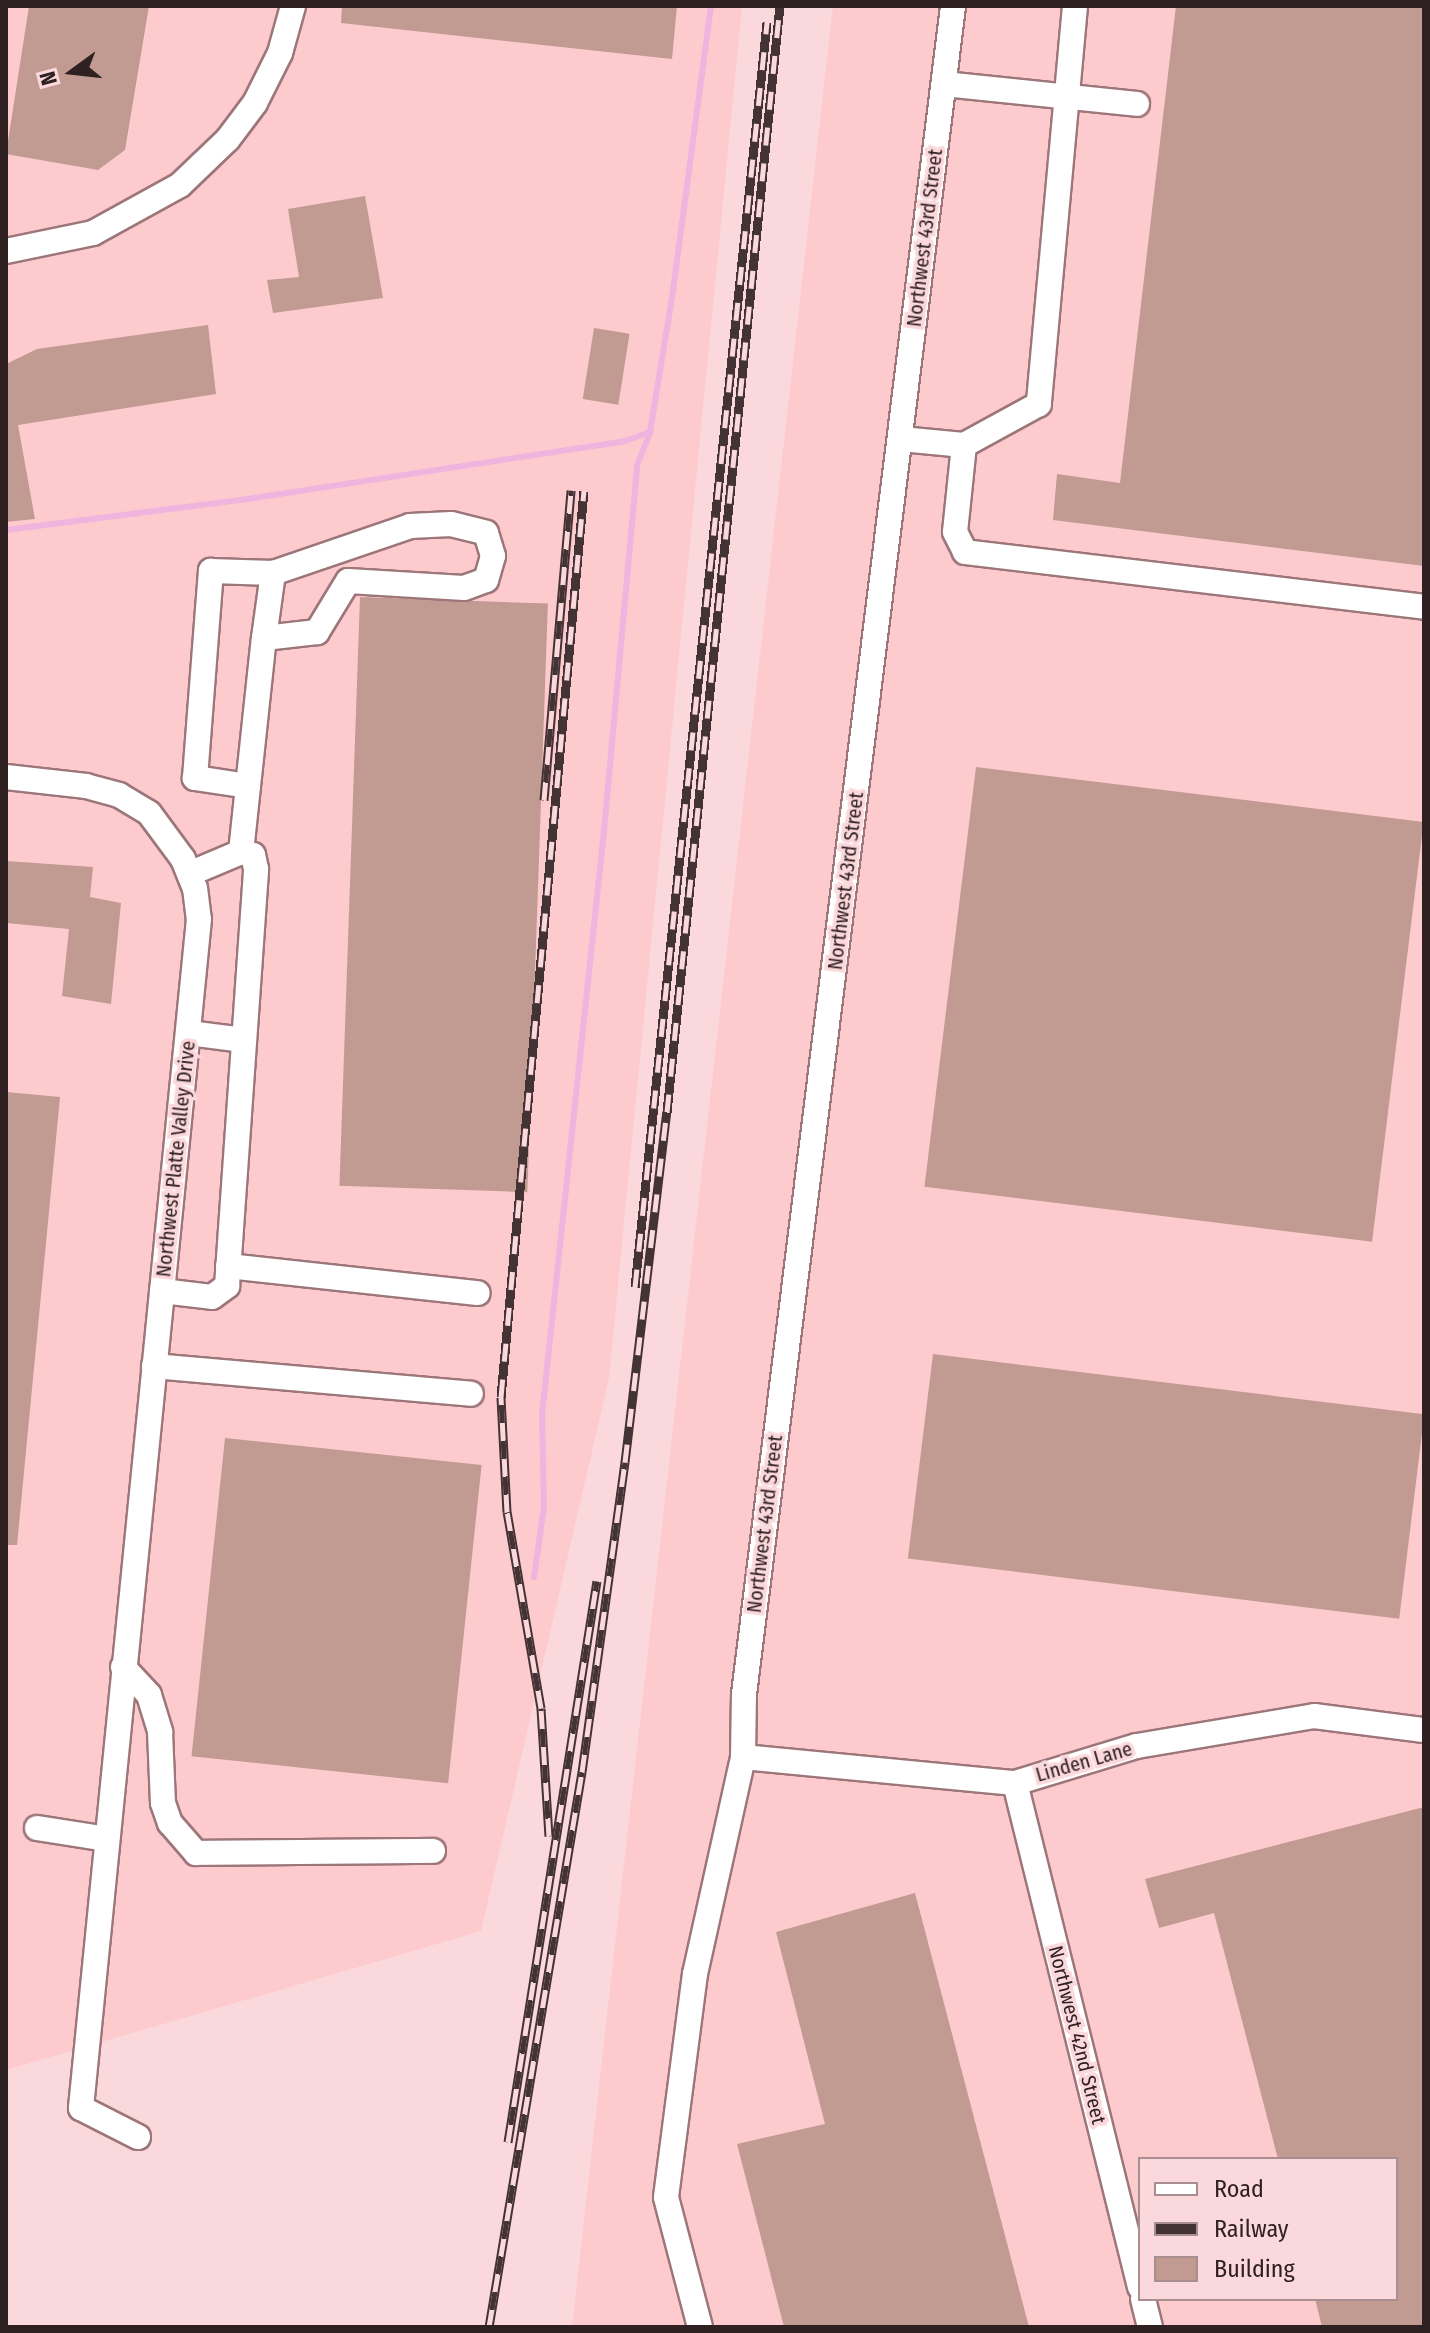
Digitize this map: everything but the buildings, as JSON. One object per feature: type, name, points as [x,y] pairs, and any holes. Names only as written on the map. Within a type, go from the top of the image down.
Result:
[{"type":"street","points":[[6,251],[93,233],[180,185],[228,139],[255,103],[280,53],[293,6]]},
{"type":"street","name":"Northwest 43rd Street","points":[[700,2327],[666,2197],[695,1974],[743,1757],[744,1694],[953,6]]},
{"type":"street","points":[[901,439],[964,445],[1039,404],[1075,6]]},
{"type":"street","points":[[944,84],[1137,104]]},
{"type":"street","points":[[964,445],[955,532],[965,552],[1424,607]]},
{"type":"street","points":[[248,786],[195,778],[211,571],[273,573],[324,553],[410,526],[451,524],[486,533],[493,556],[486,580],[464,588],[348,581],[324,553]]},
{"type":"street","points":[[241,852],[273,573]]},
{"type":"street","points":[[264,638],[317,632],[348,581]]},
{"type":"street","name":"Northwest Platte Valley Drive","points":[[6,777],[86,786],[119,795],[149,813],[171,838],[189,874],[199,919],[81,2108],[138,2137]]},
{"type":"street","points":[[162,1291],[212,1297],[227,1286],[256,869],[253,855],[241,852],[189,874]]},
{"type":"street","points":[[189,1033],[244,1040]]},
{"type":"street","points":[[228,1266],[478,1293]]},
{"type":"street","points":[[154,1366],[471,1394]]},
{"type":"street","points":[[123,1667],[149,1695],[160,1732],[163,1803],[170,1823],[196,1853],[433,1851]]},
{"type":"street","name":"Linden Lane","points":[[743,1757],[1015,1783],[1137,1746],[1314,1716],[1424,1730]]},
{"type":"street","name":"Northwest 42nd Street","points":[[1015,1783],[1138,2279]]},
{"type":"street","points":[[37,1828],[107,1839]]},
{"type":"street","points":[[1144,2301],[1150,2327]]},
{"type":"shaded area","points":[[6,6],[742,6],[609,1378],[481,1931],[6,2070]]},
{"type":"shaded area","points":[[833,6],[1424,6],[1424,2327],[572,2327]]},
{"type":"waterway","points":[[534,1577],[544,1507],[542,1415],[604,831],[637,465],[650,432],[672,298],[711,6]]},
{"type":"waterway","points":[[6,530],[247,499],[625,441],[650,432]]},
{"type":"railway","points":[[489,2327],[582,1772],[625,1462],[667,1112],[780,6]]},
{"type":"railway","points":[[635,1287],[767,22]]},
{"type":"railway","points":[[544,800],[571,490]]},
{"type":"railway","points":[[549,1836],[541,1708],[507,1512],[501,1397],[584,491]]},
{"type":"railway","points":[[508,2142],[597,1581]]}]
